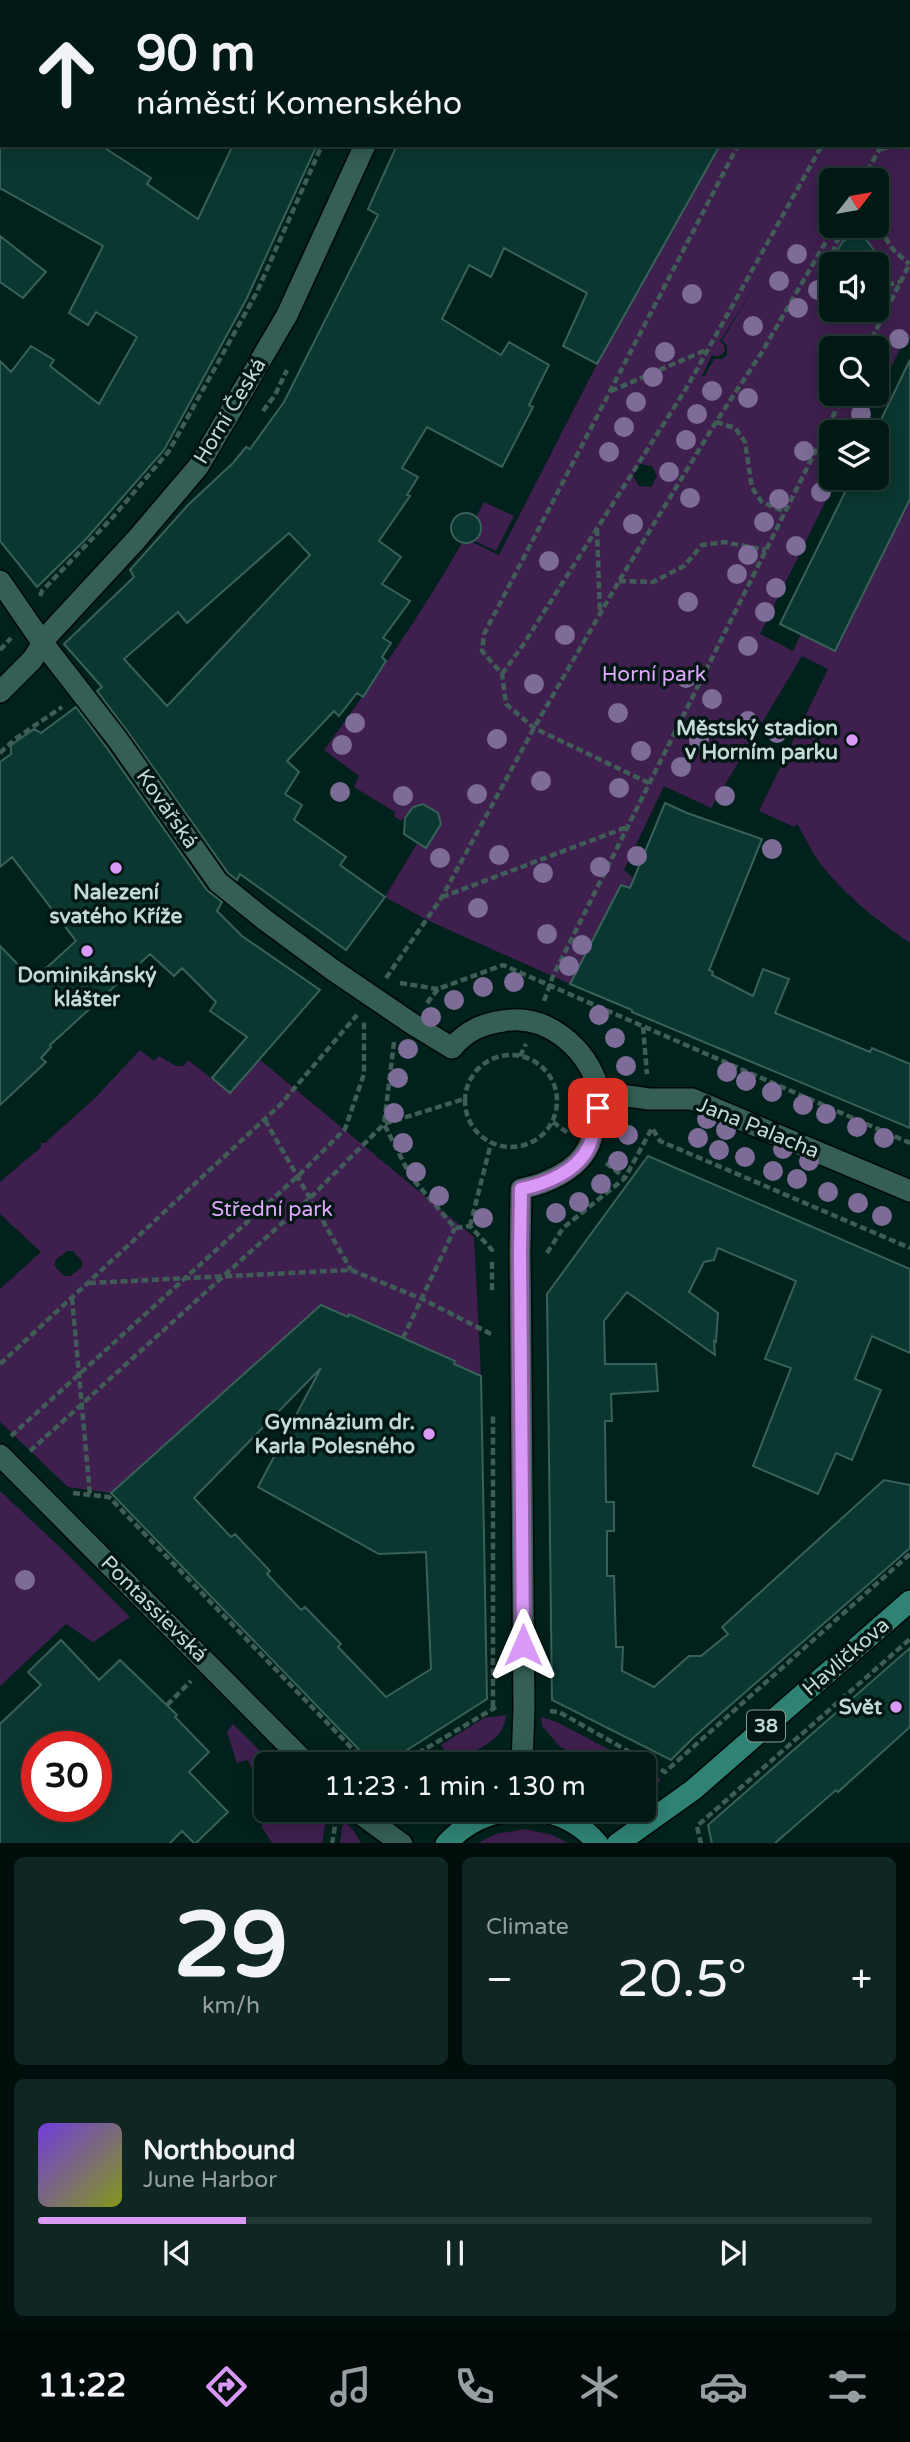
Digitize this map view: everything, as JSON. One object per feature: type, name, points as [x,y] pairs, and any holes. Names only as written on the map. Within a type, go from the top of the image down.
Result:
[{"type":"main road","name":"Havlíčkova","points":[[617,1843],[692,1790],[910,1601]]},
{"type":"main road","points":[[446,1843],[473,1822]]},
{"type":"main road","points":[[572,1822],[598,1843]]},
{"type":"street","name":"Horní Česká","points":[[0,691],[32,660],[42,642],[136,540],[198,467],[287,315],[364,147]]},
{"type":"street","name":"Kovářská","points":[[0,581],[42,642],[118,740],[218,882],[265,920],[378,985],[411,1023],[452,1048],[478,1027],[508,1020],[537,1021]]},
{"type":"street","points":[[522,1752],[521,1189],[548,1181],[568,1168],[588,1149],[600,1092],[590,1069],[576,1048],[537,1021]]},
{"type":"street","name":"Jana Palacha","points":[[600,1092],[649,1098],[692,1099],[910,1191]]},
{"type":"street","name":"Pontassievská","points":[[13,1453],[296,1752]]},
{"type":"street","points":[[372,1822],[401,1843]]},
{"type":"path","points":[[38,598],[113,517],[169,451],[257,292],[321,147]]},
{"type":"path","points":[[649,783],[534,728],[506,704],[502,674],[482,651],[484,634],[737,147]]},
{"type":"path","points":[[502,674],[687,387],[821,147]]},
{"type":"path","points":[[869,168],[881,147]]},
{"type":"path","points":[[0,1364],[265,1119],[378,985],[442,897],[534,728],[619,581],[762,352],[828,238]]},
{"type":"path","points":[[873,336],[910,263],[890,246],[888,238]]},
{"type":"path","points":[[889,284],[900,282]]},
{"type":"path","points":[[610,391],[708,349]]},
{"type":"path","points":[[520,1056],[550,985],[838,406]]},
{"type":"path","points":[[716,422],[735,428],[745,442],[752,488],[762,502],[785,512]]},
{"type":"path","points":[[597,528],[600,614]]},
{"type":"path","points":[[619,581],[653,582],[684,566],[702,545],[724,542],[766,550]]},
{"type":"path","points":[[0,753],[15,738],[71,701]]},
{"type":"path","points":[[442,897],[628,827]]},
{"type":"path","points":[[378,985],[438,989],[503,965],[910,1143]]},
{"type":"path","points":[[378,985],[395,1045],[384,1124],[411,1177],[455,1228]]},
{"type":"path","points":[[13,1453],[79,1374],[299,1175],[345,1129],[364,1074],[363,1020],[378,985]]},
{"type":"path","points":[[395,1045],[438,989]]},
{"type":"path","points":[[506,1055],[534,1061],[545,1069],[553,1081],[557,1095],[552,1122],[544,1134],[533,1142],[505,1148],[479,1135],[471,1125],[464,1099],[473,1074],[482,1064],[506,1055]]},
{"type":"path","points":[[13,1453],[82,1405],[311,1197],[384,1124],[464,1099]]},
{"type":"path","points":[[265,1119],[351,1270]]},
{"type":"path","points":[[544,1263],[548,1250],[563,1228],[625,1178],[652,1128],[660,1141],[910,1248]]},
{"type":"path","points":[[470,1226],[491,1143]]},
{"type":"path","points":[[455,1228],[470,1226]]},
{"type":"path","points":[[470,1226],[492,1250],[492,1301]]},
{"type":"path","points":[[403,1338],[455,1228]]},
{"type":"path","points":[[89,1283],[351,1270],[422,1299],[493,1335]]},
{"type":"path","points":[[72,1298],[90,1495]]},
{"type":"path","points":[[493,1324],[493,1349]]},
{"type":"path","points":[[493,1415],[493,1707]]},
{"type":"path","points":[[13,1453],[36,1461]]},
{"type":"path","points":[[70,1493],[109,1497],[355,1752]]},
{"type":"path","points":[[665,1772],[910,1555]]},
{"type":"path","points":[[701,1843],[697,1826],[910,1639]]},
{"type":"path","points":[[167,1705],[199,1673]]},
{"type":"path","points":[[545,1702],[546,1710]]},
{"type":"green space","name":"Horní park","points":[[719,147],[910,147],[910,339],[906,337],[889,371],[889,336],[819,336],[819,406],[872,406],[865,420],[819,420],[819,490],[831,490],[760,634],[793,651],[801,634],[835,651],[910,499],[910,943],[843,889],[819,862],[798,825],[794,827],[759,811],[828,669],[802,656],[711,808],[664,786],[624,870],[634,879],[630,887],[621,886],[570,984],[427,920],[385,897],[418,842],[430,842],[441,824],[438,814],[423,804],[413,807],[401,821],[394,816],[395,812],[354,787],[359,776],[324,750],[396,648],[462,543],[472,542],[499,555],[597,364]],"holes":[[[754,288],[722,340],[727,346],[727,355],[722,359],[714,359],[704,377],[702,376],[712,355],[717,357],[725,352],[720,341]],[[640,464],[652,466],[657,476],[651,487],[639,486],[633,476]]]},
{"type":"green space","points":[[484,502],[514,516],[496,551],[475,541],[480,530],[476,517]]},
{"type":"green space","name":"Střední park","points":[[140,1050],[154,1061],[159,1056],[176,1066],[184,1066],[188,1060],[230,1093],[259,1059],[474,1237],[481,1376],[350,1314],[348,1317],[321,1305],[111,1493],[68,1487],[0,1422],[0,1289],[41,1252],[0,1214],[0,1182],[95,1098]],"holes":[[[67,1251],[73,1251],[82,1261],[82,1267],[70,1276],[64,1276],[54,1265]]]},
{"type":"green space","points":[[0,1491],[130,1617],[93,1642],[66,1624],[0,1686]]},
{"type":"green space","points":[[506,1715],[500,1733],[494,1739],[473,1752],[446,1752],[441,1745],[484,1718]]},
{"type":"green space","points":[[541,1717],[557,1722],[613,1752],[572,1752],[560,1747],[542,1726]]},
{"type":"green space","points":[[233,1724],[261,1752],[254,1752],[254,1774],[248,1760],[237,1763],[227,1732]]},
{"type":"green space","points":[[265,1822],[325,1822],[322,1843],[272,1843],[261,1826]]},
{"type":"green space","points":[[345,1822],[361,1843],[340,1843]]},
{"type":"green space","points":[[525,1829],[553,1835],[568,1843],[478,1843],[496,1834]]},
{"type":"building","points":[[0,147],[103,147],[151,178],[147,184],[198,219],[232,147],[316,147],[246,300],[164,450],[86,539],[37,587],[0,541],[0,361],[11,372],[31,346],[54,360],[50,366],[99,404],[137,337],[96,312],[88,325],[69,313],[103,246],[0,188]]},
{"type":"building","points":[[396,147],[719,147],[597,364],[563,346],[587,293],[504,248],[491,277],[469,265],[442,319],[501,355],[509,342],[549,365],[529,405],[533,407],[502,467],[427,427],[402,468],[418,477],[407,495],[410,496],[379,541],[401,557],[382,584],[410,601],[383,638],[391,643],[382,657],[386,661],[363,697],[357,693],[339,716],[334,711],[287,761],[299,772],[285,794],[302,805],[294,820],[346,857],[340,865],[385,897],[346,950],[240,874],[237,880],[228,873],[97,691],[102,687],[64,644],[134,577],[130,570],[188,505],[233,463],[246,447],[250,449],[284,402],[378,215],[368,209]],"holes":[[[289,533],[310,555],[167,706],[124,659],[178,612],[187,623]]]},
{"type":"building","points":[[0,236],[46,272],[23,298],[0,282]]},
{"type":"building","points":[[848,238],[865,238],[875,252],[837,252],[843,241]]},
{"type":"building","points":[[910,360],[910,499],[835,651],[780,624],[846,490],[889,490],[889,420],[881,420]]},
{"type":"building","points":[[466,513],[477,517],[481,528],[477,539],[466,543],[455,539],[451,528],[455,517]]},
{"type":"building","points":[[76,707],[207,890],[222,902],[217,911],[242,936],[320,990],[230,1093],[212,1078],[247,1037],[210,1011],[216,1002],[182,968],[174,976],[150,954],[50,1045],[41,1058],[46,1062],[0,1105],[0,946],[33,980],[76,941],[12,857],[0,867],[0,762],[11,754],[11,745],[34,729],[41,733]]},
{"type":"building","points":[[665,803],[762,839],[709,970],[713,972],[712,975],[753,996],[763,969],[789,979],[775,1013],[870,1052],[872,1048],[910,1064],[910,1128],[570,984],[621,885],[630,888]]},
{"type":"building","points":[[423,804],[438,813],[441,824],[426,848],[404,834],[405,818],[413,807]]},
{"type":"building","points":[[648,1156],[910,1269],[910,1353],[872,1336],[855,1379],[881,1390],[852,1460],[836,1453],[818,1494],[753,1466],[791,1368],[765,1359],[796,1281],[718,1248],[714,1260],[704,1262],[689,1292],[718,1313],[715,1355],[627,1292],[604,1321],[605,1364],[656,1364],[658,1391],[611,1394],[612,1421],[605,1421],[606,1502],[614,1502],[614,1531],[607,1531],[607,1576],[614,1576],[616,1647],[623,1647],[622,1671],[654,1687],[689,1656],[701,1656],[728,1634],[722,1627],[884,1480],[910,1485],[910,1548],[671,1760],[552,1700],[547,1294]]},
{"type":"building","points":[[321,1305],[348,1317],[349,1314],[455,1361],[454,1364],[481,1376],[487,1699],[404,1752],[361,1752],[111,1493]],"holes":[[[321,1368],[258,1487],[379,1554],[426,1552],[431,1669],[386,1697],[338,1647],[341,1644],[305,1607],[301,1610],[267,1574],[270,1571],[235,1534],[231,1537],[194,1498]]]},
{"type":"building","points":[[61,1640],[99,1680],[120,1660],[177,1715],[175,1717],[209,1752],[189,1772],[228,1812],[196,1843],[182,1831],[170,1843],[0,1843],[0,1724],[41,1685],[28,1672]]},
{"type":"building","points":[[910,1648],[910,1727],[838,1792],[836,1790],[775,1843],[712,1843],[708,1825]]},
{"type":"place","name":"Městský stadion v Horním parku","points":[[852,740]]},
{"type":"place","name":"Nalezení svatého Kříže","points":[[116,868]]},
{"type":"place","name":"Dominikánský klášter","points":[[87,951]]},
{"type":"place","name":"Gymnázium dr. Karla Polesného","points":[[429,1434]]},
{"type":"place","name":"Svět","points":[[896,1707]]},
{"type":"route","points":[[523,1645],[521,1189],[548,1181],[579,1160],[588,1149],[598,1108]]}]
